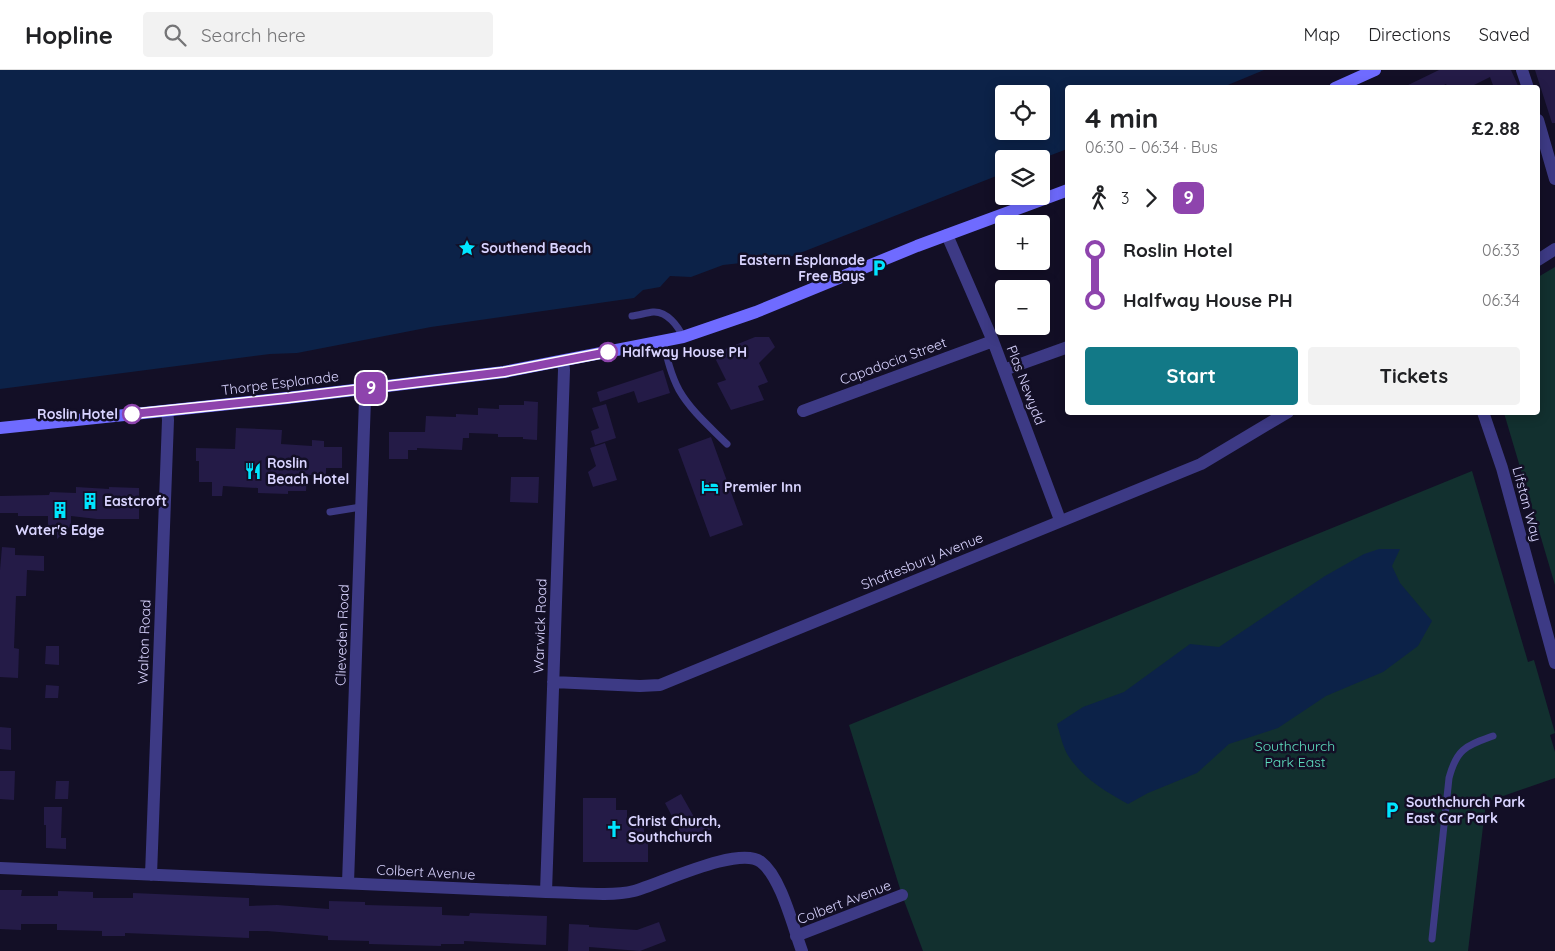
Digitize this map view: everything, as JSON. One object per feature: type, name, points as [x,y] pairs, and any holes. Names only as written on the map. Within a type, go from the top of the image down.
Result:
[{"type":"main road","points":[[1346,85],[1375,70]]},
{"type":"main road","name":"Thorpe Esplanade","points":[[0,428],[167,411],[504,372],[683,337],[756,312],[947,235],[1065,191]]},
{"type":"street","points":[[1522,70],[1527,85]]},
{"type":"street","points":[[1540,126],[1552,162],[1555,179]]},
{"type":"street","name":"Plas Newydd","points":[[947,235],[993,340],[1060,520]]},
{"type":"street","points":[[1540,259],[1555,249]]},
{"type":"street","name":"Capadocia Street","points":[[803,411],[993,340]]},
{"type":"street","points":[[1004,370],[1065,348]]},
{"type":"street","name":"Warwick Road","points":[[546,892],[564,380],[563,361]]},
{"type":"street","name":"Clieveden Road","points":[[348,883],[362,507],[364,388]]},
{"type":"street","name":"Walton Road","points":[[151,875],[168,428],[167,411]]},
{"type":"street","name":"Shaftesbury Avenue","points":[[554,682],[640,686],[660,685],[1201,464],[1283,415]]},
{"type":"street","name":"Lifstan Way","points":[[1484,415],[1502,468],[1555,663]]},
{"type":"street","name":"Colbert Avenue","points":[[0,868],[546,892],[627,892],[716,863],[744,857],[759,860],[772,873],[802,951]]},
{"type":"street","name":"Colbert Avenue","points":[[796,936],[902,896]]},
{"type":"lane","points":[[632,316],[658,313],[678,325],[683,337]]},
{"type":"lane","points":[[663,341],[669,366],[678,389],[686,402],[727,444]]},
{"type":"lane","points":[[330,512],[362,507]]},
{"type":"lane","points":[[1432,939],[1449,778],[1452,767],[1461,751],[1469,745],[1492,736]]},
{"type":"green space","points":[[1555,267],[1555,585],[1505,415],[1540,415],[1540,276]]},
{"type":"green space","name":"Southchurch Park East","points":[[1472,471],[1528,662],[1534,660],[1555,733],[1550,735],[1555,752],[1555,778],[1486,802],[1468,951],[923,951],[902,895],[849,725]]},
{"type":"water","name":"Southend Beach","points":[[0,70],[1264,70],[1228,85],[1065,85],[1065,150],[1050,156],[1050,150],[995,150],[995,177],[772,264],[741,263],[723,265],[691,277],[670,276],[660,287],[643,290],[634,298],[431,327],[297,353],[270,354],[0,389]]},
{"type":"water","points":[[1379,549],[1400,549],[1392,566],[1400,583],[1432,621],[1418,646],[1383,672],[1326,696],[1278,728],[1229,744],[1197,773],[1148,793],[1128,804],[1088,778],[1069,757],[1063,745],[1057,724],[1083,707],[1124,692],[1190,644],[1219,647],[1325,576],[1364,554]]},
{"type":"building","points":[[1439,70],[1511,70],[1518,85],[1493,85],[1490,77],[1474,85],[1408,85]]},
{"type":"building","points":[[1535,70],[1555,70],[1555,123],[1552,123]]},
{"type":"building","points":[[755,337],[769,337],[775,347],[759,363],[768,382],[758,386],[764,400],[731,410],[717,383],[726,380],[716,360],[723,350]]},
{"type":"building","points":[[663,370],[670,393],[638,403],[634,391],[600,402],[597,392]]},
{"type":"building","points":[[524,401],[538,402],[537,440],[523,439],[523,437],[498,437],[498,434],[469,433],[469,438],[463,438],[462,450],[417,448],[417,450],[408,450],[408,459],[389,459],[389,432],[425,432],[426,416],[456,417],[456,414],[478,415],[478,408],[499,409],[499,405],[524,405]]},
{"type":"building","points":[[606,404],[616,438],[595,445],[591,431],[599,428],[592,408]]},
{"type":"building","name":"Roslin Beach Hotel","points":[[236,428],[282,430],[281,444],[312,446],[312,440],[324,441],[324,447],[342,447],[342,468],[326,468],[326,475],[307,475],[306,491],[288,491],[288,494],[258,493],[258,488],[223,486],[222,496],[212,496],[212,482],[199,482],[199,461],[196,461],[196,448],[235,449]]},
{"type":"building","name":"Premier Inn","points":[[711,437],[743,525],[710,537],[678,449]]},
{"type":"building","points":[[605,443],[617,480],[593,487],[588,472],[596,466],[590,448]]},
{"type":"building","points":[[511,477],[539,477],[538,503],[510,502]]},
{"type":"building","points":[[76,487],[139,488],[139,519],[97,519],[71,516],[71,526],[57,539],[57,529],[48,529],[48,516],[18,516],[18,513],[0,513],[0,496],[49,495],[50,492],[76,493]]},
{"type":"building","points":[[2,547],[15,548],[15,555],[44,556],[44,571],[27,570],[26,596],[16,596],[14,648],[19,649],[18,678],[0,677],[0,570]]},
{"type":"building","points":[[46,646],[59,646],[59,665],[45,664]]},
{"type":"building","points":[[46,685],[59,686],[58,698],[45,698]]},
{"type":"building","points":[[0,727],[11,728],[11,750],[0,749]]},
{"type":"building","points":[[0,771],[15,771],[14,800],[0,799]]},
{"type":"building","points":[[56,781],[69,781],[68,799],[55,799]]},
{"type":"building","points":[[681,794],[698,824],[692,828],[709,820],[713,828],[686,843],[665,803]]},
{"type":"building","name":"Christ Church, Southchurch","points":[[583,798],[616,798],[616,810],[627,810],[627,819],[630,819],[630,825],[644,825],[644,839],[648,839],[648,862],[583,862]]},
{"type":"building","points":[[44,807],[62,807],[61,838],[66,838],[66,849],[46,848]]},
{"type":"building","points":[[0,890],[22,890],[21,896],[58,896],[58,891],[93,892],[93,898],[133,898],[133,893],[249,898],[249,906],[277,905],[329,909],[329,901],[365,902],[365,905],[442,907],[442,915],[469,916],[470,913],[547,916],[546,945],[464,941],[464,944],[441,944],[441,946],[369,944],[369,941],[328,940],[328,936],[267,931],[249,931],[249,938],[125,933],[125,936],[102,936],[102,931],[57,930],[57,924],[21,924],[21,930],[0,929]]},
{"type":"building","points":[[659,922],[666,941],[640,951],[589,947],[589,951],[568,951],[569,924],[637,930]]},
{"type":"bus line","name":"9","points":[[132,414],[504,372],[608,352]]},
{"type":"place","name":"Southend Beach","points":[[467,248]]},
{"type":"place","name":"Eastern Esplanade Free Bays","points":[[879,268]]},
{"type":"place","name":"Halfway House PH","points":[[608,352]]},
{"type":"place","name":"Roslin Hotel","points":[[132,414]]},
{"type":"place","name":"Roslin Beach Hotel","points":[[253,471]]},
{"type":"place","name":"Premier Inn","points":[[710,487]]},
{"type":"place","name":"Eastcroft","points":[[90,501]]},
{"type":"place","name":"Water's Edge","points":[[60,510]]},
{"type":"place","name":"Southchurch Park East Car Park","points":[[1392,810]]},
{"type":"place","name":"Christ Church, Southchurch","points":[[614,829]]}]
